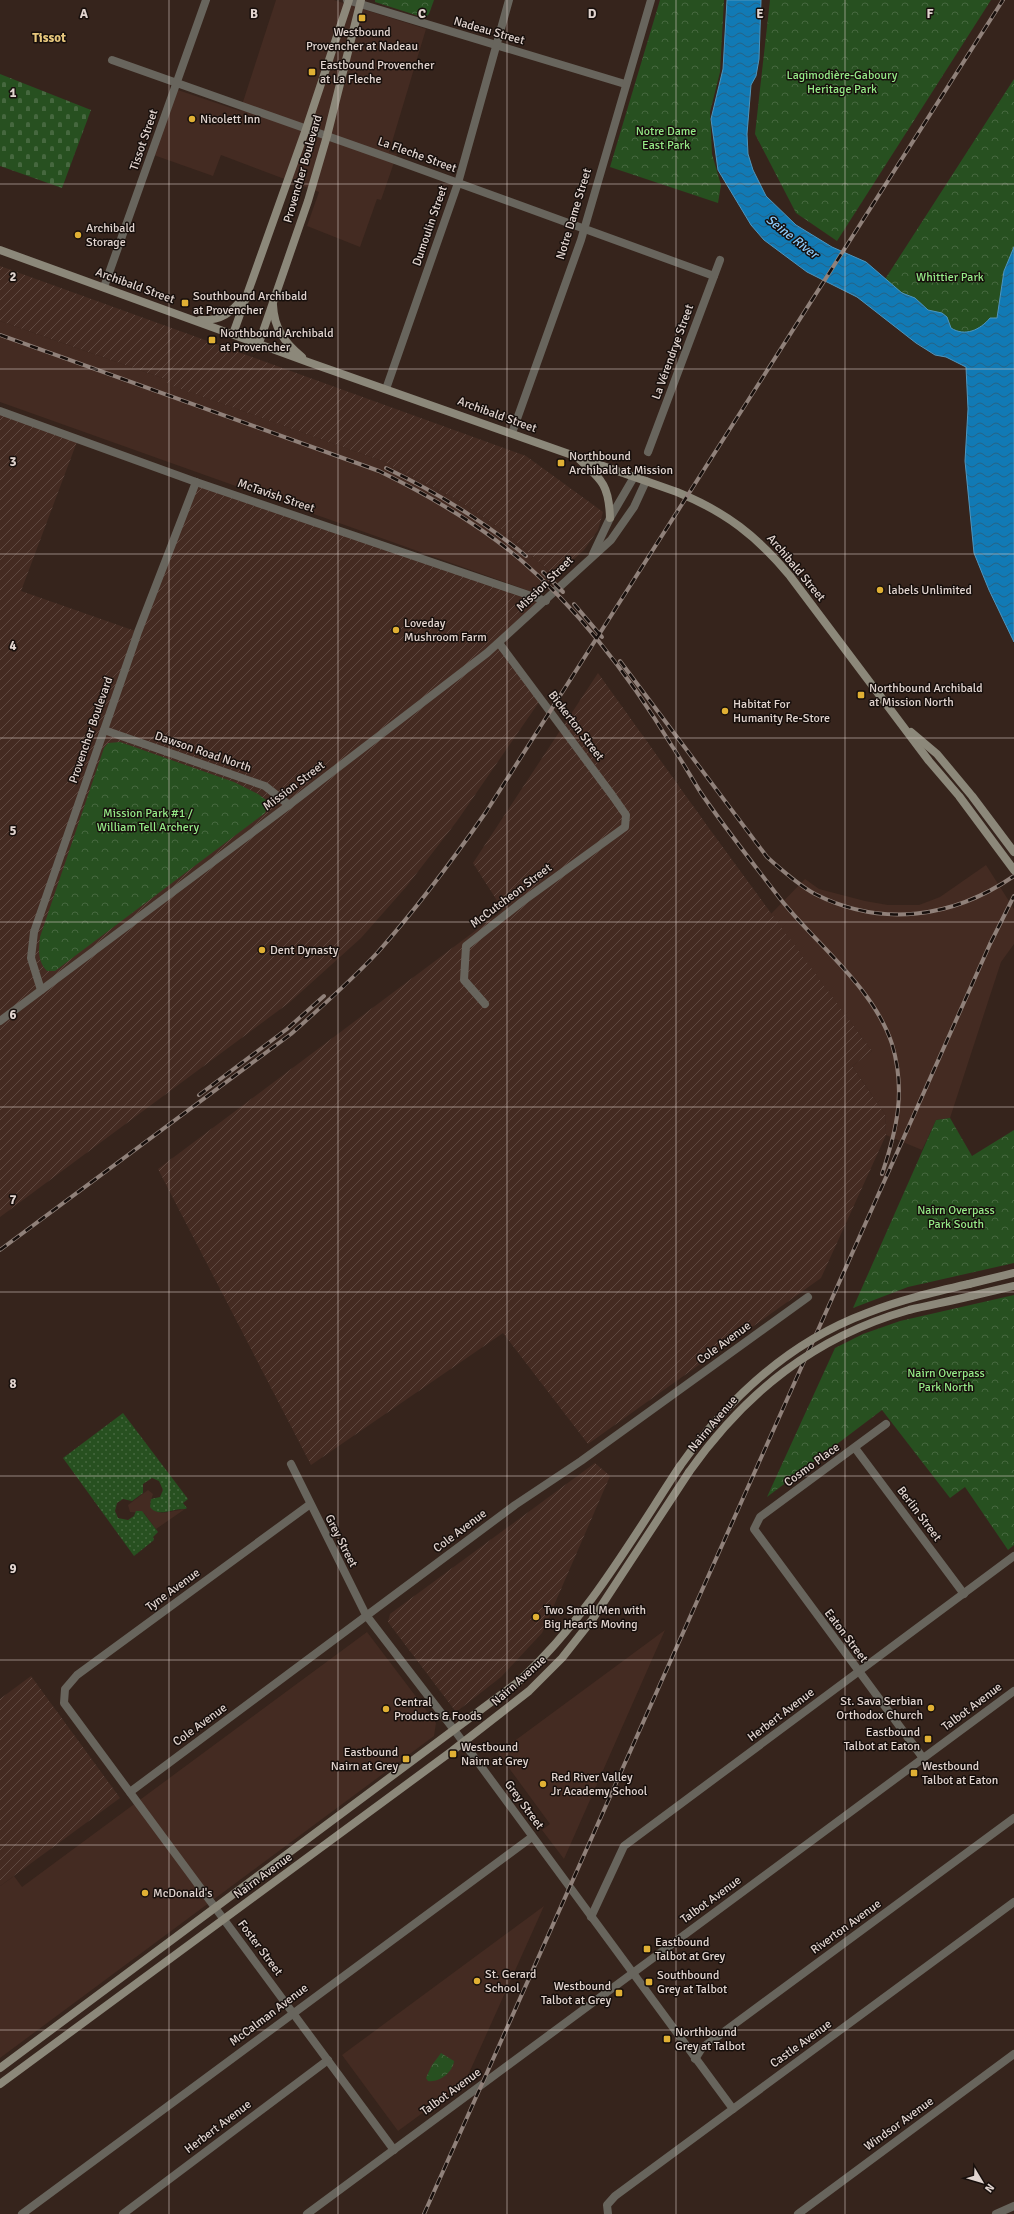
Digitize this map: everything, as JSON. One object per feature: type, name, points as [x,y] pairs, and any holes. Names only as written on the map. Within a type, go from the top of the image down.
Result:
[{"type":"main road","name":"Provencher Boulevard","points":[[233,334],[306,129],[348,0]]},
{"type":"main road","name":"Provencher Boulevard","points":[[259,343],[308,201],[327,136],[360,2]]},
{"type":"main road","name":"Archibald Street","points":[[0,250],[308,362],[646,481],[695,499],[715,509],[749,532],[770,551],[929,761],[959,796],[1014,870]]},
{"type":"main road","points":[[190,319],[211,320],[221,318],[233,310],[248,292]]},
{"type":"main road","points":[[272,303],[274,320],[281,336],[291,348],[308,362]]},
{"type":"main road","points":[[575,456],[603,482],[609,499],[610,518]]},
{"type":"main road","name":"Archibald Street","points":[[901,723],[937,754],[972,796],[1014,852]]},
{"type":"main road","name":"Nairn Avenue","points":[[0,2068],[455,1731],[518,1682],[570,1630],[602,1585],[704,1432],[755,1380],[802,1346],[826,1332],[866,1313],[906,1299],[1014,1273]]},
{"type":"main road","name":"Nairn Avenue","points":[[0,2084],[309,1857],[529,1691],[570,1648],[608,1597],[689,1472],[712,1440],[740,1409],[768,1384],[809,1355],[870,1324],[908,1311],[1014,1286]]},
{"type":"main road","points":[[369,1811],[373,1791]]},
{"type":"main road","points":[[302,1844],[309,1857]]},
{"type":"main road","points":[[145,1961],[153,1972]]},
{"type":"main road","points":[[89,2020],[93,2000]]},
{"type":"main road","points":[[23,2050],[31,2061]]},
{"type":"street","name":"Tissot Street","points":[[104,287],[206,0]]},
{"type":"street","name":"Nadeau Street","points":[[348,0],[360,2],[625,84]]},
{"type":"street","name":"Dumoulin Street","points":[[386,389],[458,183],[509,0]]},
{"type":"street","name":"Notre Dame Street","points":[[512,433],[583,229],[651,0]]},
{"type":"street","name":"La Fleche Street","points":[[112,60],[714,276]]},
{"type":"street","name":"La Vérendrye Street","points":[[648,452],[720,260]]},
{"type":"street","name":"McTavish Street","points":[[0,410],[196,482],[546,601]]},
{"type":"street","name":"Mission Street","points":[[592,556],[610,518],[634,477]]},
{"type":"street","name":"Mission Street","points":[[0,1021],[289,805],[499,643],[546,601],[615,534],[642,493],[646,481]]},
{"type":"street","name":"Provencher Boulevard","points":[[41,990],[31,958],[34,932],[141,625],[196,482]]},
{"type":"street","name":"Bickerton Street","points":[[499,643],[619,805],[626,816],[625,828]]},
{"type":"street","name":"Dawson Road North","points":[[104,730],[265,786],[289,805]]},
{"type":"street","name":"McCutcheon Street","points":[[485,1004],[464,980],[466,946],[523,901],[625,828]]},
{"type":"street","name":"Cole Avenue","points":[[130,1792],[515,1505],[581,1460],[808,1297]]},
{"type":"street","name":"Cosmo Place","points":[[754,1526],[760,1517],[886,1424]]},
{"type":"street","name":"Berlin Street","points":[[855,1448],[964,1594]]},
{"type":"street","name":"Grey Street","points":[[291,1464],[309,1505],[366,1615],[455,1731],[733,2109]]},
{"type":"street","name":"Tyne Avenue","points":[[64,1703],[65,1689],[77,1675],[309,1505]]},
{"type":"street","name":"Eaton Street","points":[[754,1526],[756,1534],[923,1758]]},
{"type":"street","name":"Herbert Avenue","points":[[591,1917],[624,1846],[1014,1556]]},
{"type":"street","name":"Talbot Avenue","points":[[307,2214],[1014,1691]]},
{"type":"street","name":"Foster Street","points":[[64,1703],[394,2150]]},
{"type":"street","name":"Riverton Avenue","points":[[695,2059],[702,2048],[1014,1818]]},
{"type":"street","name":"McCalman Avenue","points":[[22,2214],[293,2012],[532,1837]]},
{"type":"street","name":"Castle Avenue","points":[[607,2211],[615,2196],[1014,1902]]},
{"type":"street","name":"Windsor Avenue","points":[[798,2214],[1014,2054]]},
{"type":"street","name":"Herbert Avenue","points":[[123,2214],[328,2060]]},
{"type":"street","points":[[996,2214],[1014,2206]]},
{"type":"shaded area","points":[[276,0],[334,0],[426,29],[389,152],[397,154],[381,200],[377,199],[360,247],[307,226],[319,192],[221,155],[213,176],[148,153],[172,88],[240,111]]},
{"type":"shaded area","points":[[0,266],[526,456],[603,512],[598,530],[584,550],[555,576],[506,533],[479,514],[452,497],[382,461],[167,384],[168,380],[0,321]]},
{"type":"shaded area","points":[[0,321],[168,380],[168,384],[382,461],[452,497],[479,514],[506,533],[555,576],[538,594],[0,402]]},
{"type":"shaded area","points":[[0,411],[78,439],[21,591],[138,632],[196,482],[546,601],[497,642],[539,702],[457,821],[406,887],[361,938],[290,1002],[0,1217]]},
{"type":"shaded area","points":[[598,673],[711,831],[872,1051],[852,1066],[885,1114],[886,1135],[821,1278],[588,1444],[503,1333],[311,1465],[158,1169],[503,910],[473,863]]},
{"type":"shaded area","points":[[986,865],[1014,909],[1014,944],[1001,962],[950,1118],[936,1120],[922,1150],[886,1135],[885,1114],[852,1066],[872,1051],[771,914],[805,879],[819,889],[865,901],[888,905],[919,905],[940,897]]},
{"type":"shaded area","points":[[595,1463],[610,1476],[542,1633],[501,1677],[456,1712],[388,1622],[390,1614]]},
{"type":"shaded area","points":[[148,1490],[153,1494],[150,1503],[153,1510],[162,1513],[185,1509],[156,1529],[144,1513],[130,1512],[128,1505]]},
{"type":"shaded area","points":[[665,1630],[564,1859],[542,1830],[550,1824],[498,1753]]},
{"type":"shaded area","points":[[367,1632],[436,1723],[434,1736],[0,2058],[0,1886],[14,1876],[22,1887]]},
{"type":"shaded area","points":[[31,1676],[120,1798],[0,1886],[0,1699]]},
{"type":"shaded area","name":"St. Gerard School","points":[[544,1906],[465,2082],[398,2131],[342,2055]]},
{"type":"green space","points":[[375,0],[434,0],[429,14],[425,18],[375,2]]},
{"type":"green space","name":"Notre Dame East Park","points":[[660,0],[724,0],[720,72],[710,112],[712,154],[721,185],[718,203],[610,167]]},
{"type":"green space","name":"Lagimodière-Gaboury Heritage Park","points":[[770,0],[991,0],[837,241],[796,213],[755,134]]},
{"type":"green space","points":[[0,74],[91,110],[62,188],[0,166]]},
{"type":"green space","name":"Whittier Park","points":[[1014,79],[1014,247],[1004,271],[997,318],[976,348],[880,287]]},
{"type":"green space","name":"Mission Park #1 / William Tell Archery","points":[[120,742],[234,782],[258,794],[269,802],[265,813],[55,971],[47,971],[40,959],[40,937],[104,748],[108,743]]},
{"type":"green space","name":"Nairn Overpass Park South","points":[[950,1118],[972,1156],[1014,1130],[1014,1263],[908,1287],[853,1308],[936,1120]]},
{"type":"green space","name":"Nairn Overpass Park North","points":[[1014,1295],[1014,1545],[1008,1550],[965,1487],[950,1498],[882,1410],[767,1497],[835,1348],[863,1334],[900,1321]]},
{"type":"green space","points":[[123,1413],[188,1499],[183,1503],[187,1508],[185,1509],[161,1512],[153,1510],[150,1507],[151,1499],[160,1497],[163,1490],[159,1481],[152,1478],[143,1484],[143,1493],[132,1501],[123,1499],[117,1503],[115,1511],[118,1518],[128,1520],[134,1516],[136,1511],[142,1511],[158,1532],[153,1537],[154,1540],[134,1556],[63,1458]]},
{"type":"green space","points":[[441,2053],[454,2061],[453,2065],[445,2076],[437,2080],[428,2081],[426,2078],[432,2065]]},
{"type":"water","name":"Seine River","points":[[727,0],[761,0],[759,59],[756,76],[751,85],[747,134],[748,154],[753,170],[766,196],[796,225],[832,247],[866,262],[902,293],[915,298],[928,310],[942,313],[947,317],[951,328],[962,332],[977,329],[990,318],[997,318],[1004,271],[1014,247],[1014,642],[989,590],[974,553],[965,461],[968,409],[966,367],[946,357],[935,355],[916,343],[857,297],[807,272],[764,240],[751,225],[718,170],[711,119],[723,69]]},
{"type":"railway","points":[[0,1250],[291,1034],[368,963],[420,901],[486,812],[1003,0]]},
{"type":"railway","points":[[0,335],[379,471],[417,490],[471,523],[506,548],[544,581],[565,602],[604,648],[640,696],[701,793],[729,832],[792,913],[857,984],[883,1023],[892,1044],[896,1061],[899,1094],[898,1110],[892,1141],[882,1174]]},
{"type":"railway","points":[[386,468],[423,487],[476,519],[493,530],[526,556]]},
{"type":"railway","points":[[543,572],[563,592]]},
{"type":"railway","points":[[574,604],[602,637]]},
{"type":"railway","points":[[620,661],[767,857],[784,872],[815,894],[840,905],[866,911],[891,914],[917,914],[942,909],[967,901],[991,890],[1014,876]]},
{"type":"railway","points":[[424,2214],[990,944],[1014,896]]},
{"type":"railway","points":[[199,1095],[287,1029],[324,996]]},
{"type":"place","name":"Westbound Provencher at Nadeau","points":[[362,18]]},
{"type":"place","name":"Eastbound Provencher at La Fleche","points":[[312,72]]},
{"type":"place","name":"Nicolett Inn","points":[[192,119]]},
{"type":"place","name":"Archibald Storage","points":[[78,235]]},
{"type":"place","name":"Southbound Archibald at Provencher","points":[[185,303]]},
{"type":"place","name":"Northbound Archibald at Provencher","points":[[212,340]]},
{"type":"place","name":"Northbound Archibald at Mission","points":[[561,463]]},
{"type":"place","name":"labels Unlimited","points":[[880,590]]},
{"type":"place","name":"Loveday Mushroom Farm","points":[[396,630]]},
{"type":"place","name":"Northbound Archibald at Mission North","points":[[861,695]]},
{"type":"place","name":"Habitat For Humanity Re-Store","points":[[725,711]]},
{"type":"place","name":"Dent Dynasty","points":[[262,950]]},
{"type":"place","name":"Two Small Men with Big Hearts Moving","points":[[536,1617]]},
{"type":"place","name":"St. Sava Serbian Orthodox Church","points":[[931,1708]]},
{"type":"place","name":"Central Products & Foods","points":[[386,1709]]},
{"type":"place","name":"Eastbound Talbot at Eaton","points":[[928,1739]]},
{"type":"place","name":"Westbound Nairn at Grey","points":[[453,1754]]},
{"type":"place","name":"Eastbound Nairn at Grey","points":[[406,1759]]},
{"type":"place","name":"Westbound Talbot at Eaton","points":[[914,1773]]},
{"type":"place","name":"Red River Valley Jr Academy School","points":[[543,1784]]},
{"type":"place","name":"McDonald's","points":[[145,1893]]},
{"type":"place","name":"Eastbound Talbot at Grey","points":[[647,1949]]},
{"type":"place","name":"St. Gerard School","points":[[477,1981]]},
{"type":"place","name":"Southbound Grey at Talbot","points":[[649,1982]]},
{"type":"place","name":"Westbound Talbot at Grey","points":[[619,1993]]},
{"type":"place","name":"Northbound Grey at Talbot","points":[[667,2039]]},
{"type":"district","name":"Tissot","points":[[49,38]]}]
